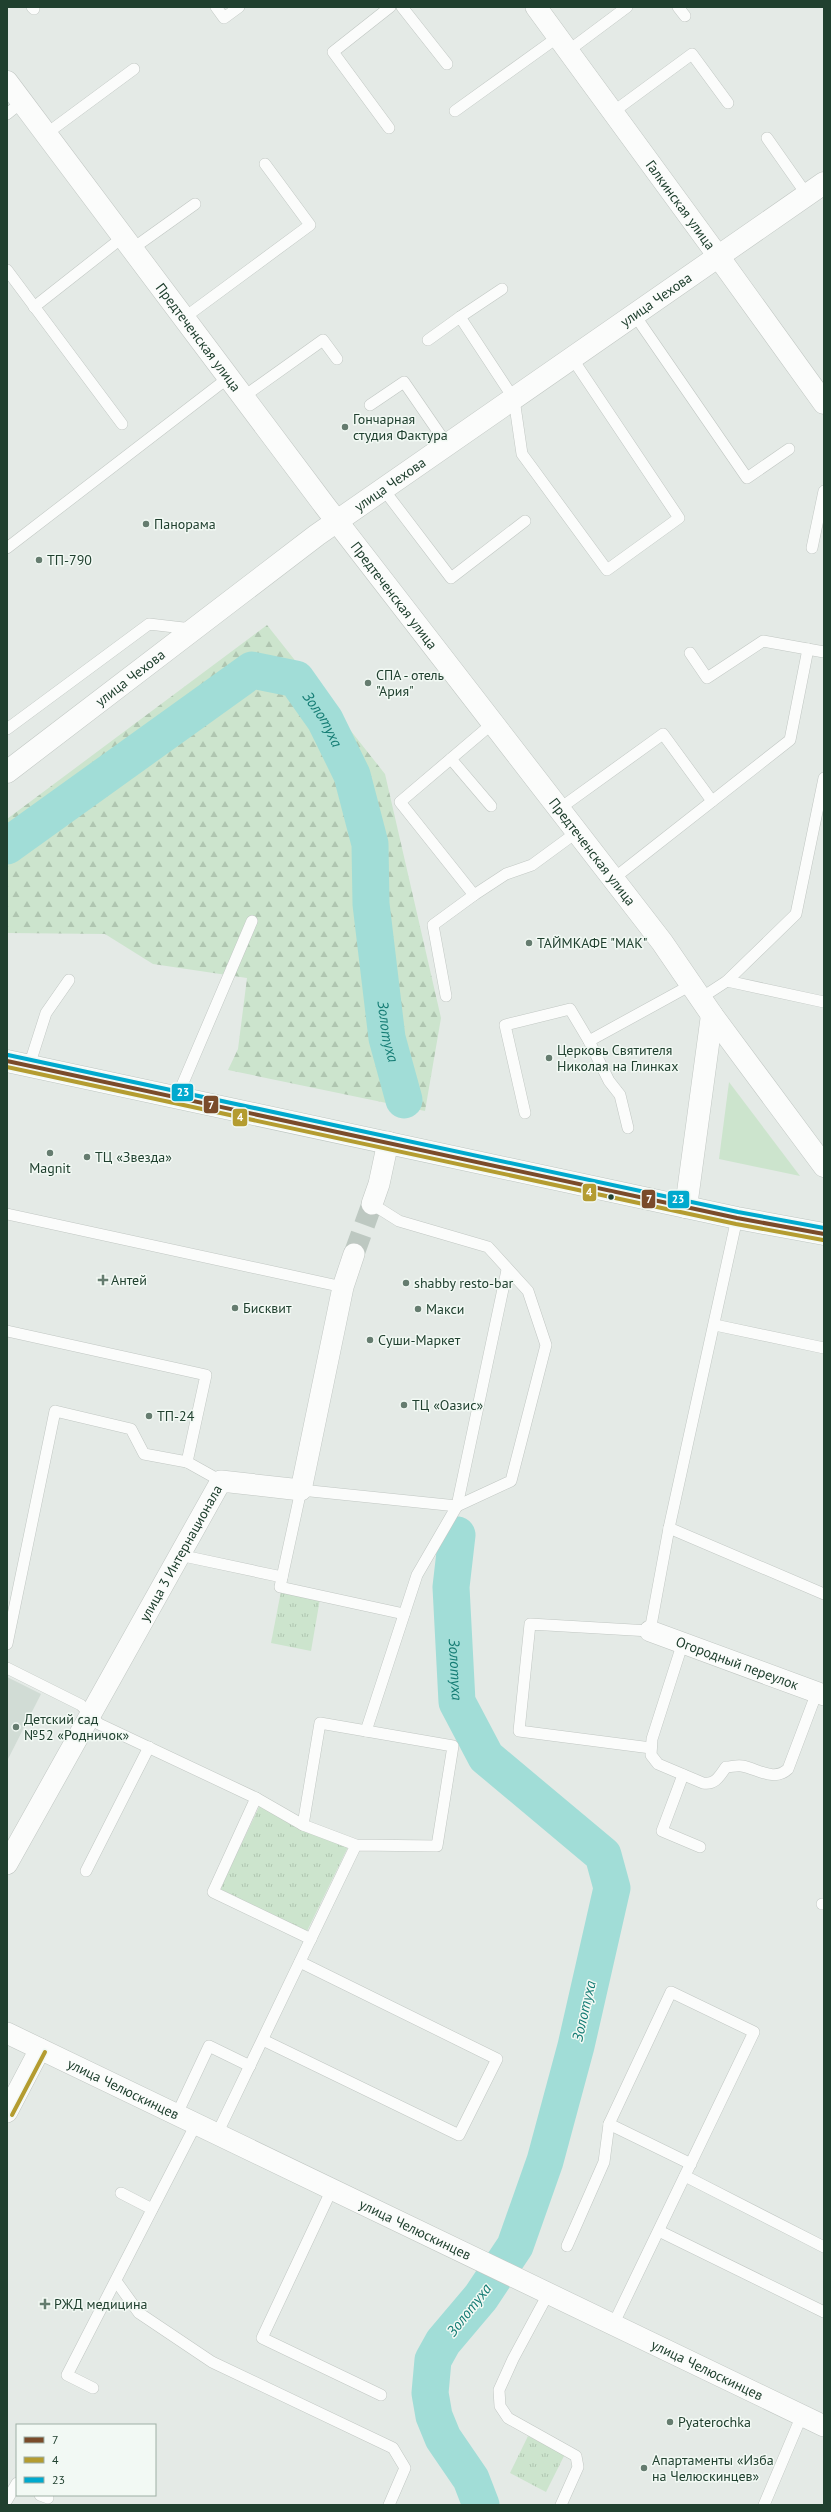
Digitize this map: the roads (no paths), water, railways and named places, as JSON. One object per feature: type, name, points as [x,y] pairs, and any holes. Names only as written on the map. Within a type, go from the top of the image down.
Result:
[{"type":"street","name":"Галкинская улица","points":[[536,7],[824,403]]},
{"type":"street","name":"Предтеченская улица","points":[[7,82],[14,108],[46,134],[243,398],[662,942],[701,999],[824,1166]]},
{"type":"street","name":"улица Чехова","points":[[8,771],[317,535],[448,446],[634,314],[815,189]]},
{"type":"street","points":[[686,1207],[701,999]]},
{"type":"street","points":[[7,1061],[686,1207],[824,1234]]},
{"type":"street","points":[[372,1204],[380,1184],[388,1142]]},
{"type":"street","points":[[301,1490],[343,1287],[354,1254]]},
{"type":"street","name":"улица 3 Интернационала","points":[[7,1864],[220,1481],[301,1490]]},
{"type":"street","name":"Огородный переулок","points":[[650,1631],[820,1693]]},
{"type":"street","name":"улица Челюскинцев","points":[[7,2033],[824,2426]]},
{"type":"street","points":[[7,2112],[40,2049]]},
{"type":"lane","points":[[216,7],[224,18],[239,7]]},
{"type":"lane","points":[[389,128],[333,52],[390,7]]},
{"type":"lane","points":[[402,7],[447,64]]},
{"type":"lane","points":[[455,111],[563,44],[627,7]]},
{"type":"lane","points":[[678,7],[685,16]]},
{"type":"lane","points":[[612,112],[692,54],[728,103]]},
{"type":"lane","points":[[46,134],[134,70]]},
{"type":"lane","points":[[767,138],[815,189]]},
{"type":"lane","points":[[184,318],[310,225],[265,164]]},
{"type":"lane","points":[[34,307],[128,243],[195,204]]},
{"type":"lane","points":[[7,270],[122,424]]},
{"type":"lane","points":[[428,340],[502,289]]},
{"type":"lane","points":[[634,314],[747,478],[789,449]]},
{"type":"lane","points":[[460,318],[514,399],[522,454],[607,570],[679,518],[572,358]]},
{"type":"lane","points":[[243,398],[323,340],[337,359]]},
{"type":"lane","points":[[7,548],[228,378]]},
{"type":"lane","points":[[370,405],[404,382],[448,446]]},
{"type":"lane","points":[[384,490],[450,578],[526,521]]},
{"type":"lane","points":[[812,548],[824,491]]},
{"type":"lane","points":[[7,729],[149,624],[194,629]]},
{"type":"lane","points":[[690,653],[708,678],[763,641],[824,652]]},
{"type":"lane","points":[[613,879],[790,740],[808,649]]},
{"type":"lane","points":[[474,895],[400,802],[493,723]]},
{"type":"lane","points":[[559,809],[663,734],[712,801]]},
{"type":"lane","points":[[451,759],[491,806]]},
{"type":"lane","points":[[589,1041],[701,999],[727,981],[796,914],[824,778]]},
{"type":"lane","points":[[446,996],[433,925],[506,874],[532,865],[577,832]]},
{"type":"lane","points":[[176,1097],[252,921]]},
{"type":"lane","points":[[29,1066],[46,1013],[69,980]]},
{"type":"lane","points":[[727,981],[824,1002]]},
{"type":"lane","points":[[525,1113],[505,1025],[570,1009],[589,1041],[609,1081],[620,1094],[628,1128]]},
{"type":"lane","points":[[372,1204],[399,1222],[488,1247],[507,1270],[528,1291],[546,1345],[511,1481],[457,1506],[301,1490],[280,1586],[404,1614]]},
{"type":"lane","points":[[7,1214],[343,1287]]},
{"type":"lane","points":[[651,1748],[519,1730],[530,1624],[650,1631],[670,1528],[738,1218]]},
{"type":"lane","points":[[366,1731],[417,1575],[457,1506],[507,1270]]},
{"type":"lane","points":[[715,1325],[824,1348]]},
{"type":"lane","points":[[7,1331],[206,1375],[186,1462]]},
{"type":"lane","points":[[7,1644],[55,1411],[130,1429],[144,1454],[186,1462],[220,1481]]},
{"type":"lane","points":[[670,1528],[824,1594]]},
{"type":"lane","points":[[179,1555],[282,1577]]},
{"type":"lane","points":[[683,1642],[652,1739],[651,1755],[658,1764],[684,1775],[710,1784],[717,1780],[726,1768],[740,1765],[774,1776],[782,1774],[788,1769],[820,1693]]},
{"type":"lane","points":[[7,1668],[81,1705],[99,1724],[256,1798],[303,1826],[356,1844],[437,1846],[453,1746],[320,1723],[303,1826]]},
{"type":"lane","points":[[86,1871],[149,1747]]},
{"type":"lane","points":[[684,1775],[662,1830],[700,1847]]},
{"type":"lane","points":[[256,1798],[213,1892],[311,1939]]},
{"type":"lane","points":[[218,2134],[356,1844]]},
{"type":"lane","points":[[263,2040],[459,2135],[497,2059],[300,1962]]},
{"type":"lane","points":[[567,2246],[604,2162],[609,2124],[672,1992],[754,2032],[613,2325]]},
{"type":"lane","points":[[177,2114],[209,2046],[250,2066]]},
{"type":"lane","points":[[93,2388],[67,2375],[196,2124]]},
{"type":"lane","points":[[609,2124],[691,2164]]},
{"type":"lane","points":[[685,2176],[824,2247]]},
{"type":"lane","points":[[332,2189],[262,2338],[381,2395]]},
{"type":"lane","points":[[121,2193],[152,2209]]},
{"type":"lane","points":[[658,2231],[824,2312]]},
{"type":"lane","points":[[116,2281],[139,2313],[212,2362],[393,2448],[405,2468],[389,2505]]},
{"type":"lane","points":[[548,2294],[513,2359],[499,2390],[500,2406],[508,2418],[576,2456],[578,2467],[561,2505]]},
{"type":"lane","points":[[764,2505],[802,2415]]},
{"type":"lane","points":[[7,2500],[16,2486]]},
{"type":"waterway","name":"Золотуха","points":[[7,846],[252,670],[296,679],[325,720],[352,775],[370,844],[371,904],[387,1038],[404,1100]]},
{"type":"waterway","name":"Золотуха","points":[[457,1535],[451,1587],[457,1702],[486,1757],[603,1855],[612,1888],[576,2046],[545,2161],[515,2246],[481,2297],[443,2342],[433,2360],[430,2393],[434,2416],[443,2438],[471,2479],[481,2505]]},
{"type":"tunnel","points":[[354,1254],[372,1204]]},
{"type":"place","name":"Гончарная студия Фактура","points":[[345,427]]},
{"type":"place","name":"Панорама","points":[[146,524]]},
{"type":"place","name":"ТП-790","points":[[39,560]]},
{"type":"place","name":"СПА - отель \"Ария\"","points":[[368,683]]},
{"type":"place","name":"ТАЙМКАФЕ \"МАК\"","points":[[529,943]]},
{"type":"place","name":"Церковь Святителя Николая на Глинках","points":[[549,1058]]},
{"type":"place","name":"Magnit","points":[[50,1153]]},
{"type":"place","name":"ТЦ «Звезда»","points":[[87,1157]]},
{"type":"place","name":"Антей","points":[[103,1280]]},
{"type":"place","name":"shabby resto-bar","points":[[406,1283]]},
{"type":"place","name":"Бисквит","points":[[235,1308]]},
{"type":"place","name":"Макси","points":[[418,1309]]},
{"type":"place","name":"Суши-Маркет","points":[[370,1340]]},
{"type":"place","name":"ТЦ «Оазис»","points":[[404,1405]]},
{"type":"place","name":"ТП-24","points":[[149,1416]]},
{"type":"place","name":"Детский сад №52 «Родничок»","points":[[16,1727]]},
{"type":"place","name":"РЖД медицина","points":[[45,2304]]},
{"type":"place","name":"Pyaterochka","points":[[670,2422]]},
{"type":"place","name":"Апартаменты «Изба на Челюскинцев»","points":[[644,2468]]}]
